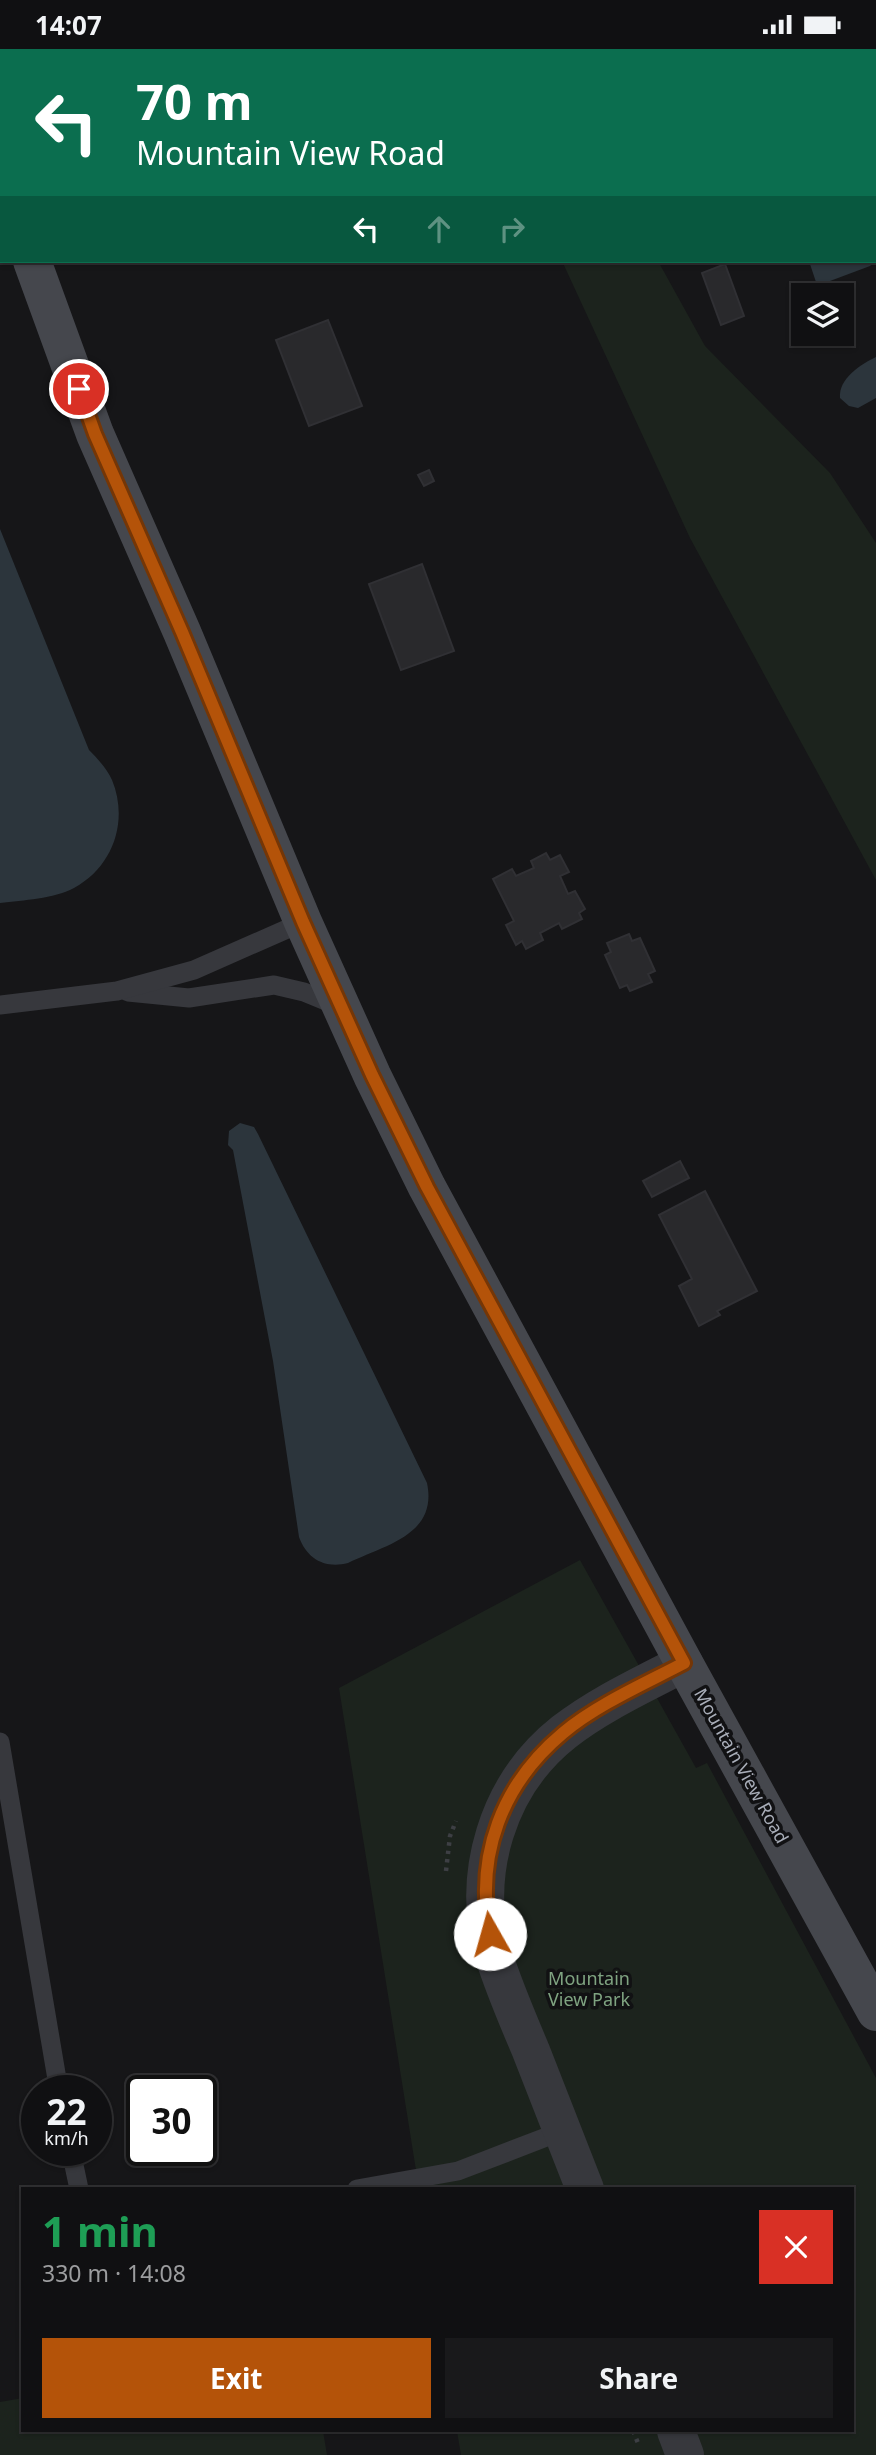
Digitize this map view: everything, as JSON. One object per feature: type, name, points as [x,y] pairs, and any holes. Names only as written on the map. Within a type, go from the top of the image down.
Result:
[{"type":"street","name":"Mountain View Road","points":[[33,263],[95,434],[182,632],[303,922],[372,1075],[427,1187],[876,2012]]},
{"type":"street","points":[[584,2187],[494,1955],[486,1912],[489,1852],[507,1799],[543,1752],[565,1732],[596,1712],[684,1663]]},
{"type":"street","points":[[677,2432],[685,2455]]},
{"type":"lane","points":[[0,1005],[117,991],[194,970],[303,922]]},
{"type":"lane","points":[[117,991],[189,998],[274,985],[304,992],[343,1008]]},
{"type":"lane","points":[[0,1742],[56,2075]]},
{"type":"lane","points":[[368,2187],[458,2171],[562,2131]]},
{"type":"lane","points":[[74,2166],[79,2187]]},
{"type":"green space","points":[[563,263],[659,263],[705,346],[830,473],[876,543],[876,880],[690,538]]},
{"type":"green space","name":"Mountain View Park","points":[[580,1560],[696,1768],[707,1763],[876,2078],[876,2455],[461,2455],[457,2432],[854,2432],[854,2187],[419,2187],[339,1688]]},
{"type":"green space","points":[[21,2398],[21,2432],[323,2432],[327,2455],[0,2455],[0,2402]]},
{"type":"shaded area","points":[[810,263],[873,263],[825,283],[816,282]]},
{"type":"shaded area","points":[[876,357],[876,398],[858,408],[849,406],[840,398],[843,385],[857,368]]},
{"type":"shaded area","points":[[0,529],[89,750],[112,780],[119,811],[118,827],[108,855],[88,879],[57,895],[0,903]]},
{"type":"shaded area","points":[[240,1123],[254,1127],[258,1134],[427,1483],[428,1501],[417,1526],[406,1536],[340,1565],[318,1561],[302,1545],[299,1537],[273,1361],[233,1150],[228,1145],[229,1131]]},
{"type":"building","points":[[725,264],[744,316],[721,325],[702,273]]},
{"type":"building","points":[[328,320],[362,406],[309,426],[276,340]]},
{"type":"building","points":[[429,470],[434,481],[424,486],[418,475]]},
{"type":"building","points":[[422,564],[454,651],[401,670],[369,584]]},
{"type":"building","points":[[546,853],[550,860],[560,855],[569,872],[560,876],[568,894],[575,891],[585,909],[579,913],[582,919],[562,929],[559,923],[540,933],[543,940],[526,949],[522,941],[516,945],[506,925],[514,921],[493,879],[512,869],[516,876],[534,868],[531,861]]},
{"type":"building","points":[[629,934],[632,941],[640,938],[655,971],[648,974],[652,982],[630,991],[627,985],[620,988],[605,955],[611,952],[607,943]]},
{"type":"building","points":[[680,1161],[689,1178],[652,1197],[643,1181]]},
{"type":"building","points":[[705,1191],[757,1291],[717,1311],[720,1315],[699,1326],[679,1286],[692,1279],[659,1215]]},
{"type":"route","points":[[79,389],[95,434],[182,632],[303,922],[372,1075],[427,1187],[684,1663],[616,1699],[565,1732],[525,1773],[507,1799],[489,1852],[486,1912],[490,1934]]}]
